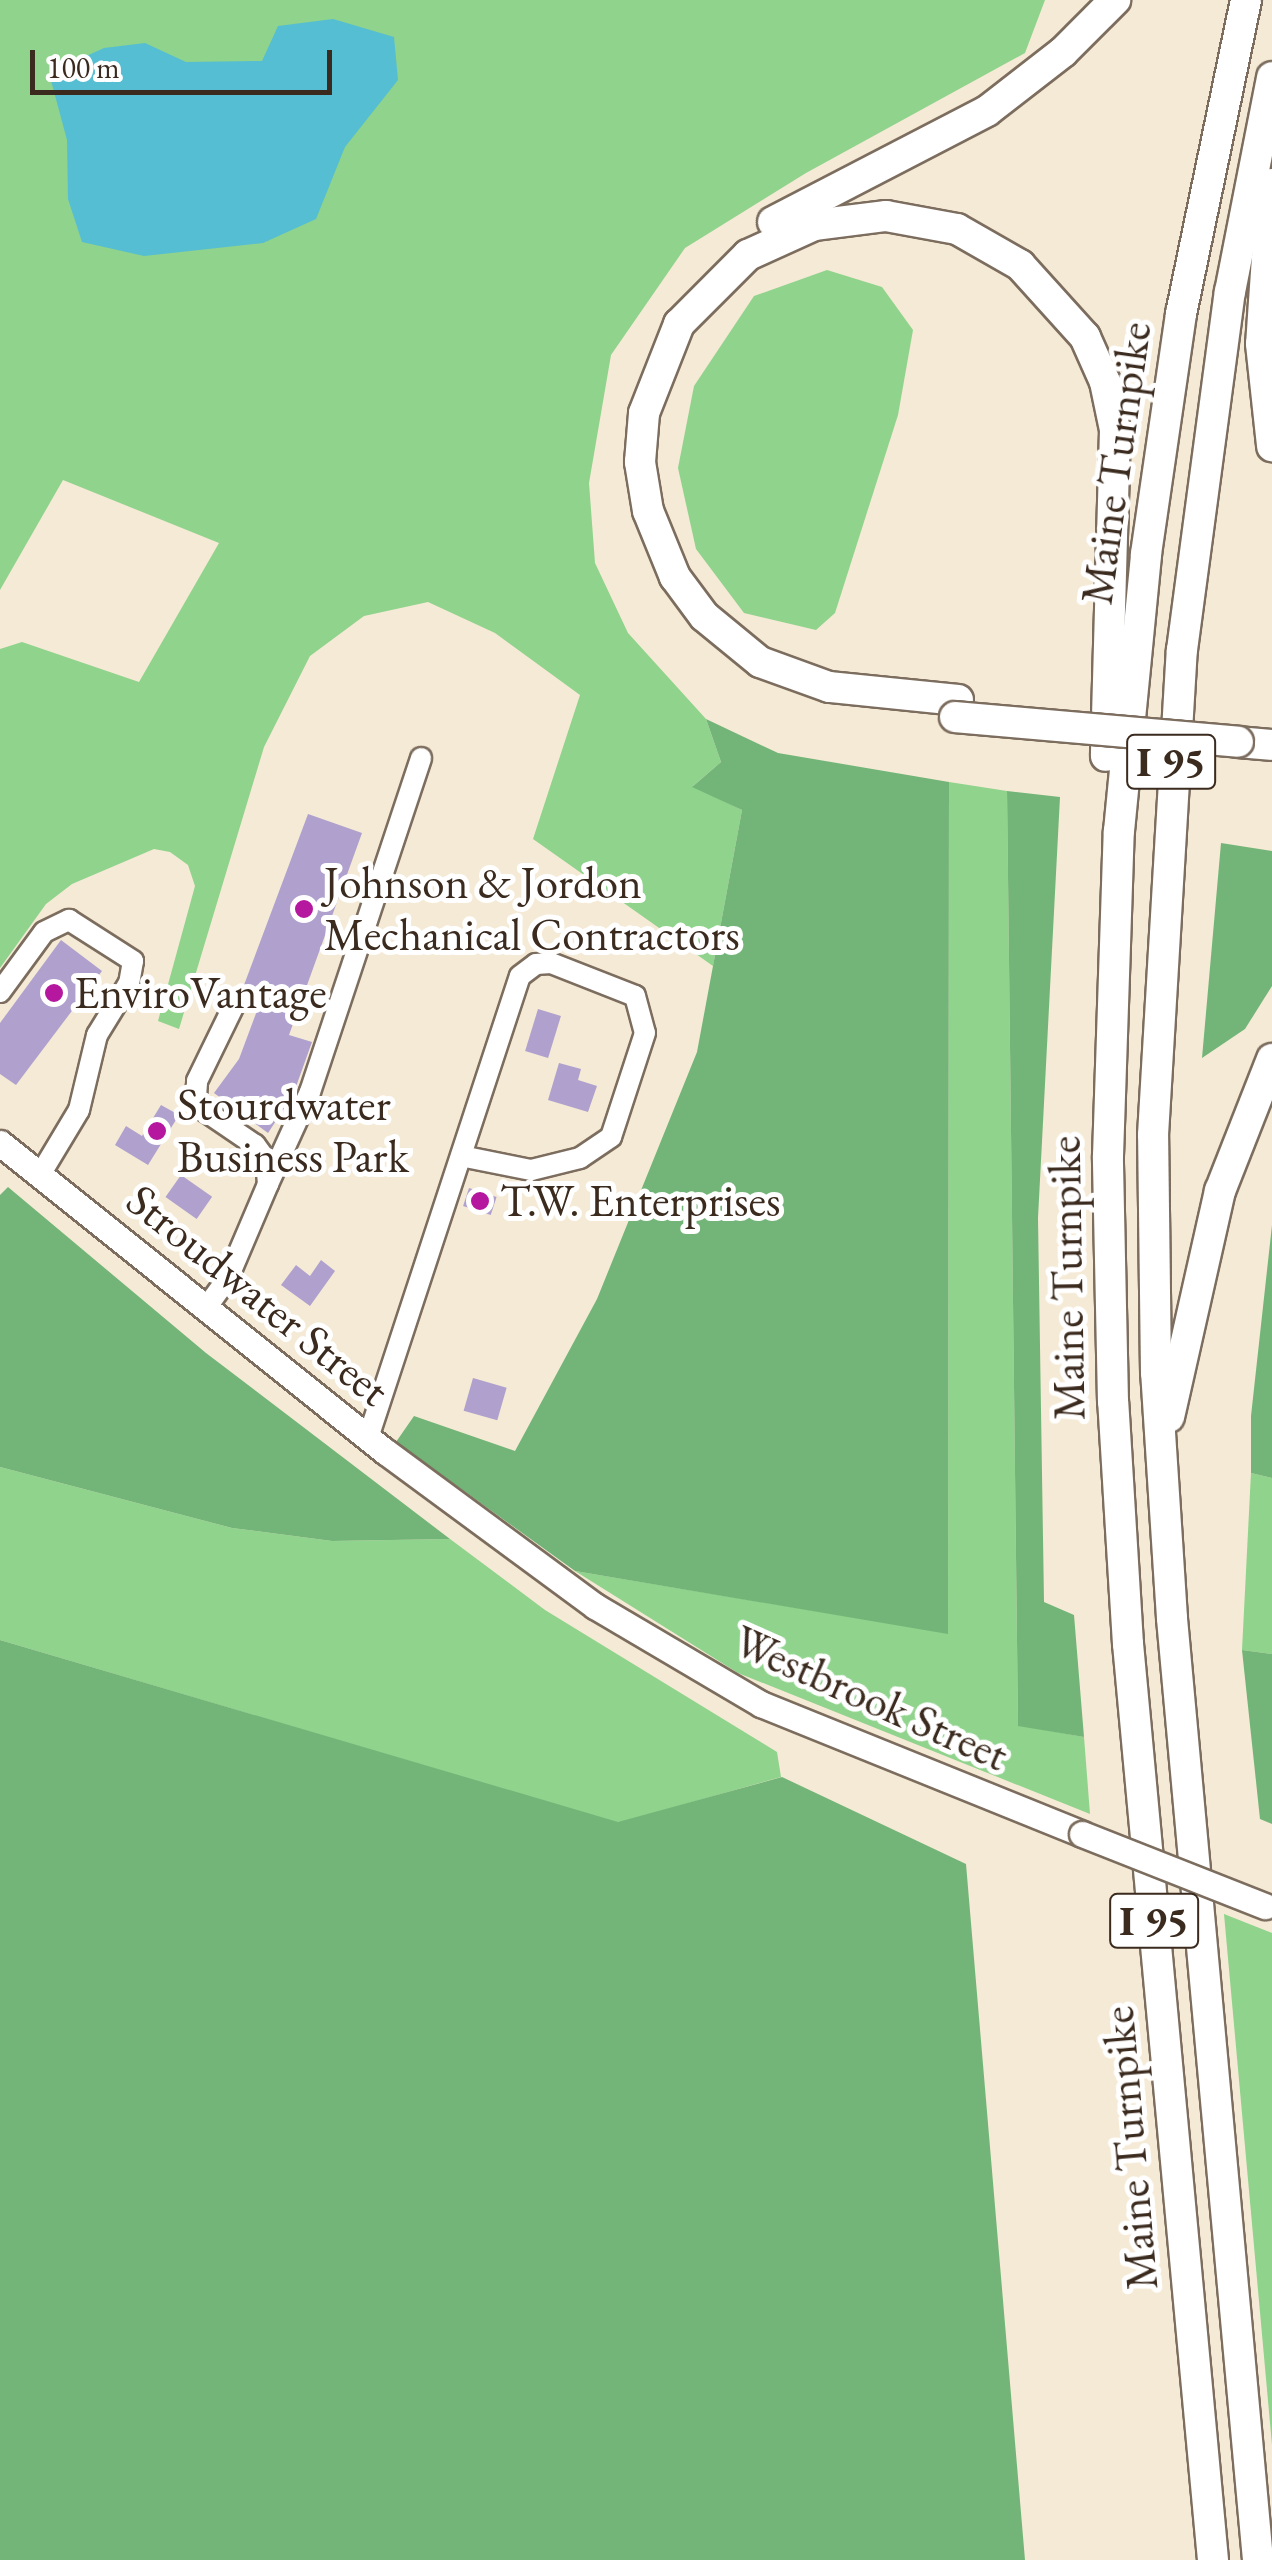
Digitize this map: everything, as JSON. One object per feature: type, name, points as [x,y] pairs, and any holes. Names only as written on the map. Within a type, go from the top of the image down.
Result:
[{"type":"highway","points":[[1116,0],[1063,52],[987,111],[771,223],[710,265],[652,341],[629,410],[625,459],[645,554],[683,616],[716,651],[801,697],[1239,734],[1272,745]]},
{"type":"highway","name":"Maine Turnpike","points":[[1213,2560],[1128,1644],[1114,1420],[1108,1156],[1119,831],[1146,554],[1181,314],[1246,0]]},
{"type":"highway","name":"Maine Turnpike","points":[[1258,2560],[1160,1454],[1153,1118],[1170,771],[1230,292],[1272,78]]},
{"type":"highway","points":[[1272,184],[1261,344],[1272,446]]},
{"type":"highway","points":[[957,709],[828,688],[760,662],[704,616],[675,578],[648,511],[640,462],[644,414],[679,324],[748,255],[814,225],[886,216],[957,229],[1020,264],[1085,338],[1105,382],[1115,430],[1104,802],[1119,831]]},
{"type":"highway","points":[[1239,734],[1272,728]]},
{"type":"highway","points":[[1160,1454],[1207,1237],[1272,1059]]},
{"type":"main road","name":"Stroudwater Street","points":[[0,1143],[464,1511]]},
{"type":"main road","name":"Westbrook Street","points":[[464,1511],[595,1606],[760,1704],[1269,1907]]},
{"type":"lane","points":[[206,1308],[228,1278],[310,1092],[421,758]]},
{"type":"lane","points":[[0,992],[44,932],[69,920],[133,961],[129,982],[97,1035],[79,1110],[40,1175]]},
{"type":"lane","points":[[368,1438],[461,1156],[526,969],[551,963],[635,996],[645,1033],[611,1137],[580,1158],[531,1170],[461,1156]]},
{"type":"lane","points":[[236,1001],[197,1081],[196,1098],[202,1109],[256,1145],[266,1160],[268,1184]]},
{"type":"green space","points":[[0,0],[1045,0],[1025,53],[806,173],[685,248],[611,355],[589,483],[595,563],[628,633],[706,719],[721,762],[693,786],[742,810],[713,966],[533,839],[580,695],[495,633],[428,602],[364,616],[310,656],[264,747],[179,1029],[158,1021],[195,886],[188,865],[170,852],[154,849],[72,884],[46,904],[0,968],[0,649],[22,642],[139,682],[219,543],[63,480],[0,590]]},
{"type":"green space","points":[[827,270],[882,287],[913,330],[898,415],[835,613],[816,630],[744,613],[696,549],[678,468],[694,386],[754,296]]},
{"type":"green space","points":[[706,719],[778,753],[949,782],[948,1634],[575,1571],[396,1442],[414,1416],[515,1451],[597,1299],[697,1052],[742,810],[692,787],[721,762]]},
{"type":"green space","points":[[949,782],[1007,791],[1018,1725],[1084,1737],[1090,1814],[738,1673],[575,1571],[948,1633]]},
{"type":"green space","points":[[1007,791],[1060,797],[1038,1218],[1044,1602],[1074,1615],[1084,1737],[1018,1726]]},
{"type":"green space","points":[[1221,843],[1272,851],[1272,986],[1245,1029],[1202,1058]]},
{"type":"green space","points":[[8,1187],[206,1353],[450,1539],[332,1541],[232,1528],[0,1467],[0,1195]]},
{"type":"green space","points":[[1272,1225],[1272,1478],[1251,1473],[1251,1416]]},
{"type":"green space","points":[[0,1467],[232,1528],[332,1541],[450,1539],[545,1610],[777,1752],[781,1777],[618,1823],[0,1640]]},
{"type":"green space","points":[[1251,1473],[1272,1478],[1272,1654],[1242,1650]]},
{"type":"green space","points":[[0,1640],[618,1822],[782,1777],[966,1864],[1025,2560],[0,2560]]},
{"type":"green space","points":[[1242,1650],[1272,1654],[1272,1824],[1260,1819]]},
{"type":"green space","points":[[1224,1914],[1272,1933],[1272,2445]]},
{"type":"water","points":[[333,19],[394,37],[398,80],[345,147],[316,219],[263,243],[144,256],[82,242],[68,199],[67,140],[49,73],[104,48],[145,43],[186,62],[262,61],[278,26]]},
{"type":"building","name":"Johnson & Jordon Mechanical Contractors","points":[[308,814],[362,833],[289,1035],[312,1042],[293,1095],[268,1133],[214,1093],[239,1059],[264,992],[244,985]]},
{"type":"building","name":"EnviroVantage","points":[[61,940],[102,971],[16,1085],[0,1074],[0,1023]]},
{"type":"building","points":[[538,1009],[561,1016],[548,1058],[525,1051]]},
{"type":"building","points":[[559,1063],[581,1069],[578,1080],[597,1086],[588,1112],[548,1100]]},
{"type":"building","name":"Stourdwater Business Park","points":[[161,1105],[179,1115],[148,1165],[115,1145],[126,1126],[142,1136]]},
{"type":"building","points":[[181,1175],[212,1197],[197,1219],[166,1197]]},
{"type":"building","name":"T.W. Enterprises","points":[[469,1188],[497,1197],[491,1215],[463,1206]]},
{"type":"building","points":[[321,1260],[335,1271],[310,1306],[281,1285],[296,1265],[310,1276]]},
{"type":"building","points":[[473,1378],[507,1388],[497,1420],[464,1411]]},
{"type":"place","name":"Johnson & Jordon Mechanical Contractors","points":[[304,909]]},
{"type":"place","name":"EnviroVantage","points":[[54,993]]},
{"type":"place","name":"Stourdwater Business Park","points":[[157,1131]]},
{"type":"place","name":"T.W. Enterprises","points":[[480,1201]]}]
